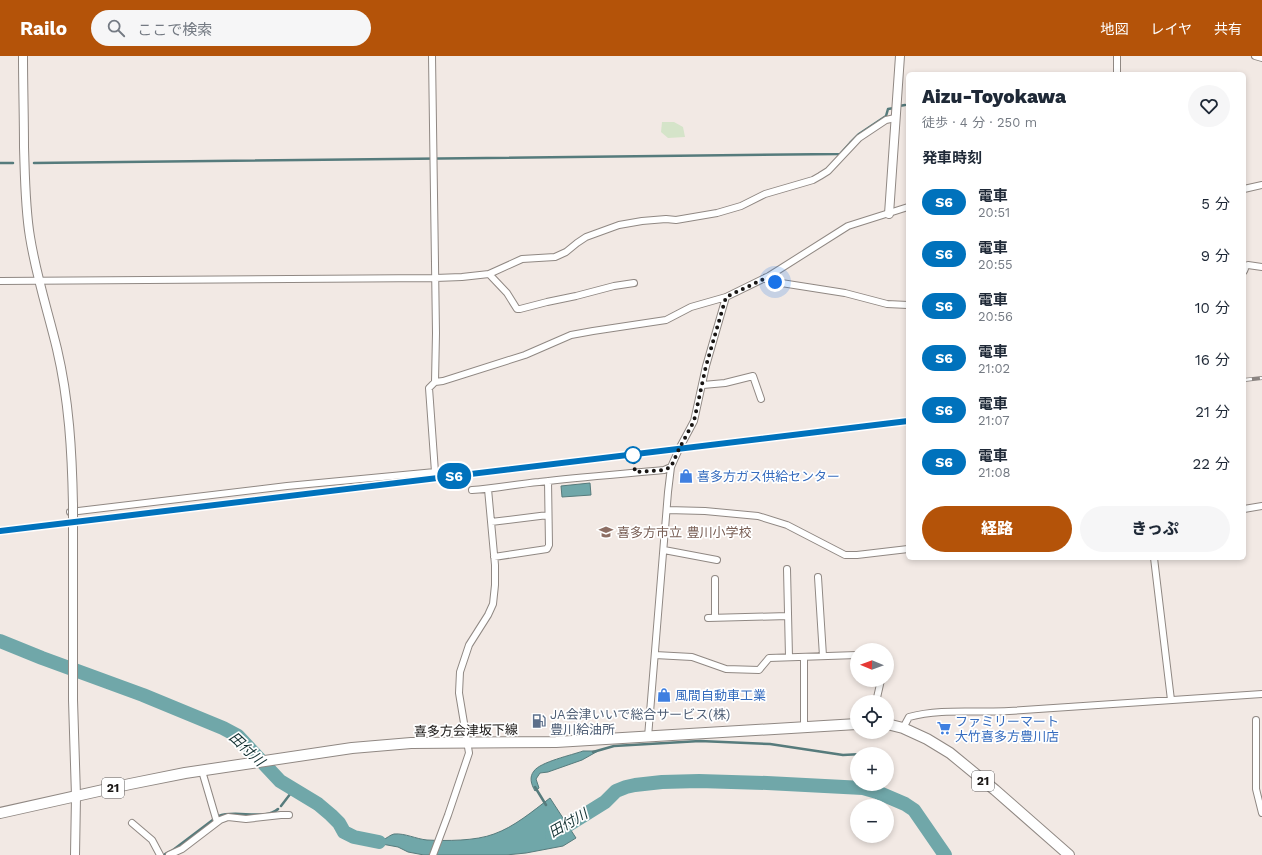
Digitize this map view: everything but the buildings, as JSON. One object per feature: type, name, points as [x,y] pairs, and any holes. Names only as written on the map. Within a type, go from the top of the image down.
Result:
[{"type":"main road","name":"喜多方会津坂下線","points":[[202,771],[352,748],[395,744],[556,742],[850,724]]},
{"type":"main road","name":"21","points":[[894,726],[928,739],[950,753],[1069,855]]},
{"type":"main road","name":"21","points":[[0,813],[130,784],[202,771]]},
{"type":"street","points":[[23,56],[26,197],[30,237],[57,350],[67,403],[72,456],[73,700],[76,796],[75,855]]},
{"type":"street","points":[[432,56],[435,382]]},
{"type":"street","points":[[889,214],[900,56]]},
{"type":"street","points":[[1117,56],[1117,72]]},
{"type":"street","points":[[1255,56],[1262,58]]},
{"type":"street","points":[[0,281],[435,278],[489,274],[522,260],[554,257],[566,252],[586,237],[618,225],[642,221],[666,219],[676,220],[727,211],[765,194],[813,180],[828,171],[859,138],[886,120],[895,118]]},
{"type":"street","points":[[1246,189],[1262,185]]},
{"type":"street","points":[[72,509],[435,472],[429,388],[435,382],[443,381],[525,355],[571,335],[666,320],[691,307],[726,297],[766,278],[848,226],[906,208]]},
{"type":"street","points":[[1246,266],[1262,267]]},
{"type":"street","points":[[489,274],[507,294],[517,309],[520,310],[614,286],[634,283]]},
{"type":"street","points":[[766,278],[775,282],[845,293],[887,304],[906,305]]},
{"type":"street","points":[[648,737],[671,467],[694,421],[706,366],[726,297]]},
{"type":"street","points":[[703,385],[725,384],[753,376],[761,399]]},
{"type":"street","points":[[472,490],[548,480],[664,470],[671,467]]},
{"type":"street","points":[[494,557],[547,549],[549,545],[548,480]]},
{"type":"street","points":[[433,855],[469,753],[460,693],[460,672],[469,645],[488,615],[493,604],[495,581],[494,557],[488,489]]},
{"type":"street","points":[[1246,509],[1262,506]]},
{"type":"street","points":[[667,510],[705,511],[758,516],[787,525],[845,555],[906,549]]},
{"type":"street","points":[[491,522],[548,515]]},
{"type":"street","points":[[664,550],[717,560]]},
{"type":"street","points":[[1154,560],[1171,700]]},
{"type":"street","points":[[787,569],[789,657]]},
{"type":"street","points":[[818,577],[823,656]]},
{"type":"street","points":[[715,579],[715,618]]},
{"type":"street","points":[[708,618],[788,616]]},
{"type":"street","points":[[655,655],[692,657],[731,670],[759,670],[769,658],[850,655]]},
{"type":"street","points":[[804,657],[804,727]]},
{"type":"street","points":[[903,728],[909,717],[920,714],[1007,711],[1262,694]]},
{"type":"street","points":[[1256,720],[1256,789],[1262,813]]},
{"type":"street","points":[[202,771],[217,822]]},
{"type":"street","points":[[169,855],[182,849],[217,822],[228,817],[246,819],[289,815]]},
{"type":"street","points":[[132,823],[152,840],[160,855]]},
{"type":"green space","points":[[662,122],[674,122],[683,127],[685,137],[668,138],[661,132]]},
{"type":"water","points":[[590,483],[591,495],[562,497],[561,486]]},
{"type":"water","points":[[583,751],[598,751],[582,760],[548,772],[540,773],[536,779],[539,788],[535,791],[531,778],[532,773],[537,768],[549,762]]},
{"type":"water","points":[[550,798],[576,838],[563,846],[506,855],[424,855],[408,852],[398,847],[362,840],[356,836],[370,840],[383,840],[394,834],[402,834],[427,840],[479,838],[494,834],[509,827]]},
{"type":"waterway","points":[[899,106],[905,105]]},
{"type":"waterway","points":[[34,163],[840,154],[859,134],[886,116],[888,109],[894,108]]},
{"type":"waterway","points":[[0,163],[13,163]]},
{"type":"waterway","name":"田付川","points":[[0,641],[143,695],[223,728],[238,736],[280,781],[318,804],[331,815],[339,823],[344,832],[354,837],[379,842]]},
{"type":"waterway","points":[[593,752],[614,746],[700,741],[770,744],[843,755],[850,755]]},
{"type":"waterway","name":"田付川","points":[[552,835],[605,802],[616,791],[626,787],[662,782],[699,781],[767,783],[863,788],[877,792],[905,804],[914,810],[945,855]]},
{"type":"waterway","points":[[535,787],[546,805]]},
{"type":"waterway","points":[[281,806],[294,789]]},
{"type":"waterway","points":[[219,816],[225,814],[258,815],[273,812],[278,809]]},
{"type":"waterway","points":[[165,854],[173,850],[214,819]]},
{"type":"railway","points":[[1246,380],[1262,378]]},
{"type":"railway","points":[[0,531],[906,421]]},
{"type":"train","name":"S6","points":[[0,531],[906,421]]},
{"type":"place","name":"喜多方ガス供給センター","points":[[686,476]]},
{"type":"place","name":"喜多方市立 豊川小学校","points":[[606,532]]},
{"type":"place","name":"風間自動車工業","points":[[664,695]]},
{"type":"place","name":"JA会津いいで総合サービス(株) 豊川給油所","points":[[539,721]]},
{"type":"place","name":"ファミリーマート 大竹喜多方豊川店","points":[[944,728]]},
{"type":"route","points":[[633,455],[635,472],[664,470],[671,467],[694,421],[706,366],[718,329],[726,297],[766,278],[775,282]]}]
